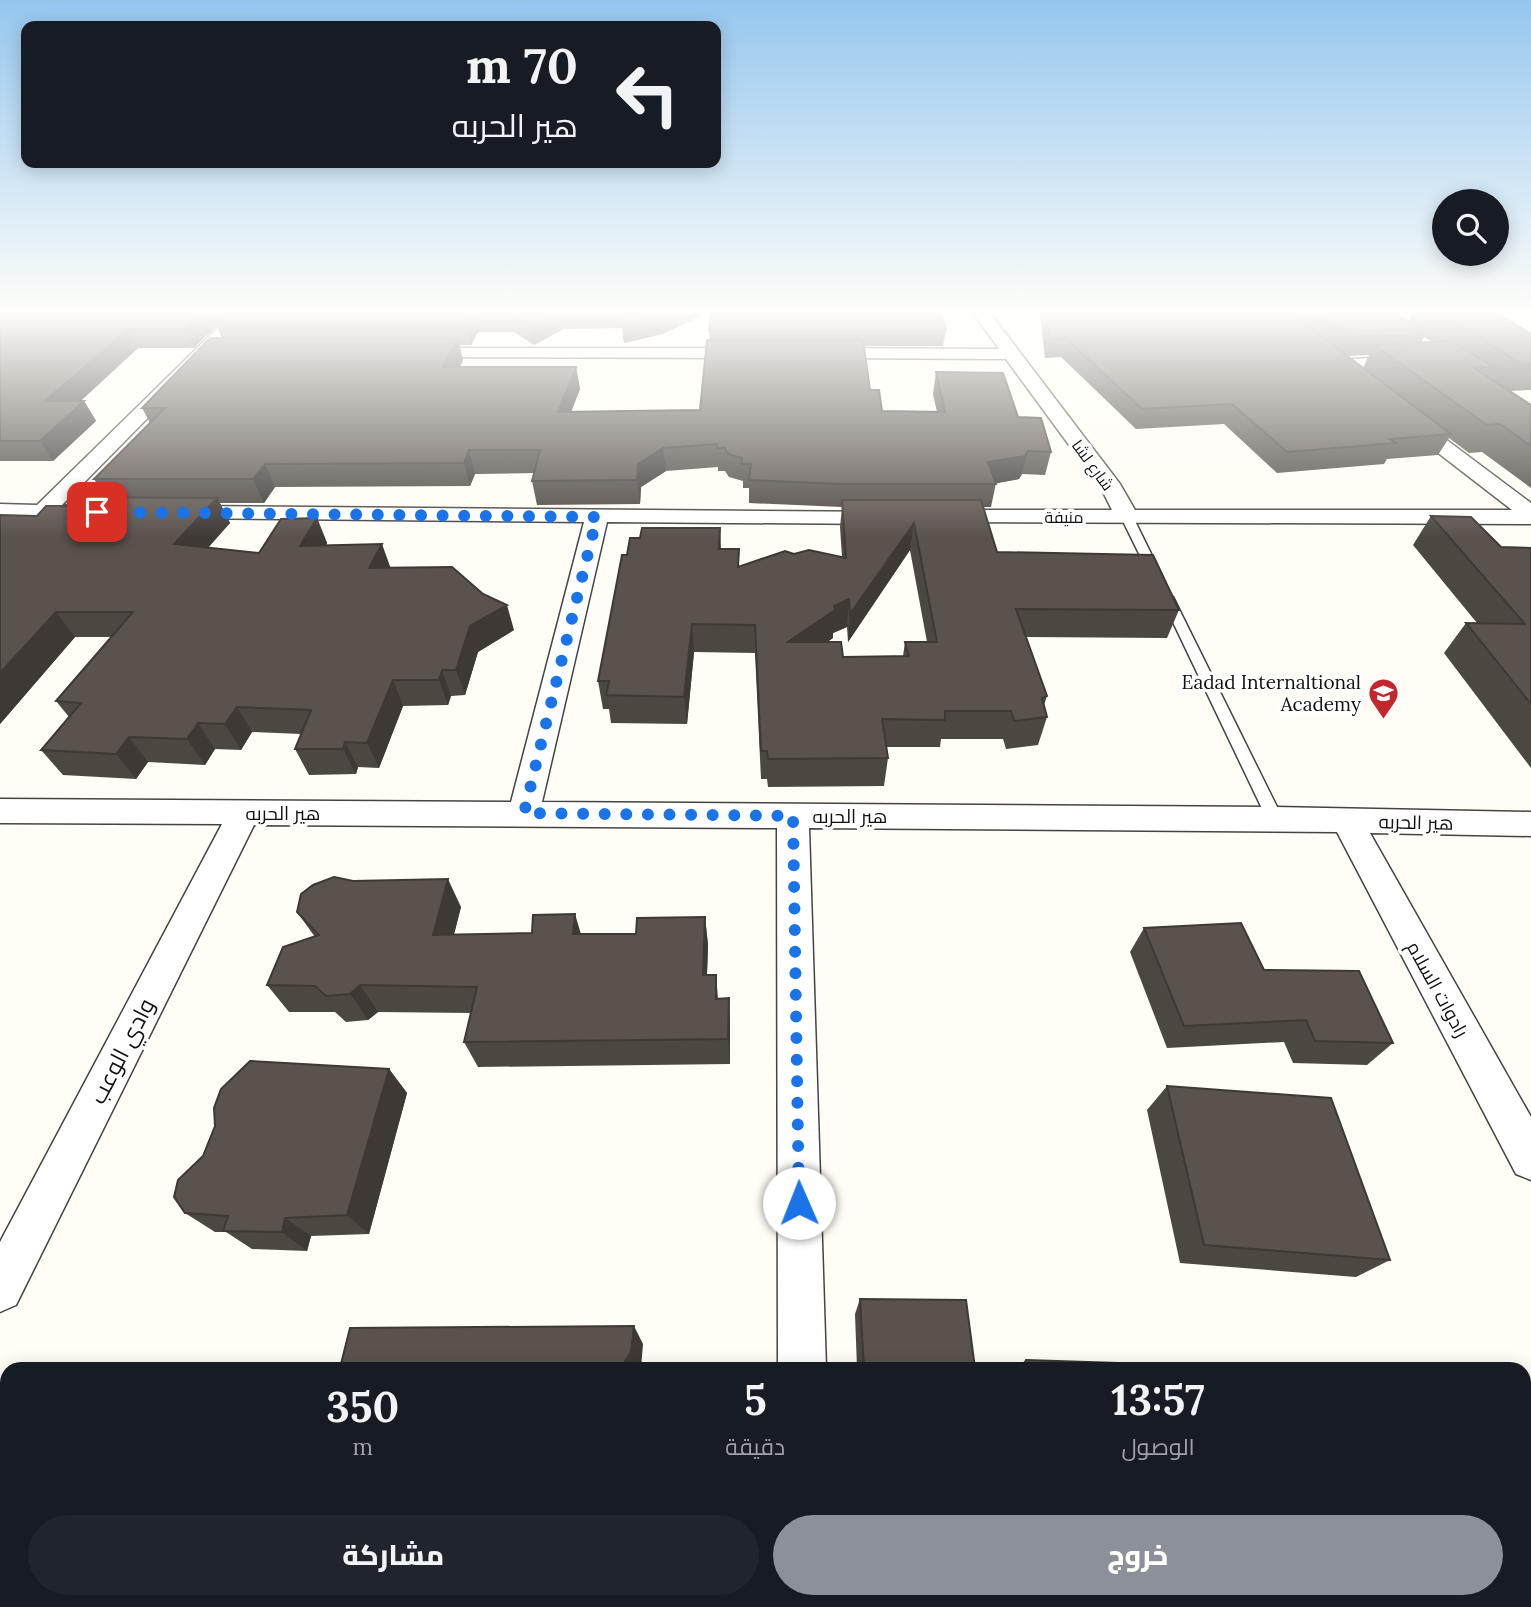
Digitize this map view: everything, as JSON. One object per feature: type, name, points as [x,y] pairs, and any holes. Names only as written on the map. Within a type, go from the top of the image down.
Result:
[{"type":"street","points":[[41,512],[167,388]]},
{"type":"street","name":"شارع لشا","points":[[1036,388],[1112,489],[1127,517]]},
{"type":"street","points":[[1390,406],[1531,516]]},
{"type":"street","points":[[0,512],[111,512]]},
{"type":"street","name":"منيفة","points":[[167,513],[597,517],[1531,516]]},
{"type":"street","points":[[524,813],[597,517]]},
{"type":"street","name":"هير الحربه","points":[[0,811],[1275,819],[1531,824]]},
{"type":"street","name":"وادي الوعب","points":[[0,1289],[244,813]]},
{"type":"street","points":[[793,816],[802,1362]]},
{"type":"street","name":"رادوات السلام","points":[[1346,820],[1531,1159]]},
{"type":"lane","points":[[1127,517],[1275,819]]},
{"type":"building","points":[[0,388],[60,388],[45,401],[84,401],[40,441],[0,441]]},
{"type":"building","points":[[161,388],[568,388],[558,412],[700,410],[702,388],[870,388],[879,390],[882,411],[945,412],[940,388],[1008,388],[1018,417],[1041,418],[1051,452],[1028,451],[1025,456],[988,462],[996,484],[841,484],[749,480],[751,464],[742,464],[742,458],[728,454],[725,448],[717,448],[717,444],[663,448],[638,464],[637,480],[532,481],[540,450],[469,450],[464,463],[265,464],[253,479],[94,479],[165,408],[142,408]]},
{"type":"building","points":[[1120,388],[1390,388],[1451,434],[1390,439],[1396,443],[1287,452],[1232,404],[1142,409]]},
{"type":"building","points":[[1435,388],[1505,388],[1531,405],[1531,446],[1500,424],[1487,425]]},
{"type":"building","points":[[75,497],[217,498],[174,544],[259,553],[281,519],[317,518],[300,546],[382,544],[369,568],[452,567],[483,594],[507,605],[470,626],[456,670],[442,670],[439,680],[393,680],[367,743],[345,742],[343,749],[295,749],[311,710],[237,707],[225,724],[198,723],[187,739],[129,737],[116,754],[41,750],[81,703],[56,701],[133,612],[56,612],[0,673],[0,515],[37,516],[46,506],[66,506]]},
{"type":"building","points":[[842,500],[981,500],[997,552],[1153,555],[1179,610],[1016,609],[1047,696],[1042,698],[1047,717],[1014,721],[1011,711],[945,711],[945,720],[882,719],[888,758],[768,759],[767,751],[761,751],[755,625],[692,624],[684,697],[606,695],[609,681],[598,681],[622,555],[627,555],[630,538],[640,538],[642,528],[720,528],[719,549],[739,549],[738,567],[785,551],[794,554],[809,550],[846,558]],"holes":[[[914,523],[937,642],[905,642],[909,656],[843,657],[841,642],[788,642],[835,610],[834,606],[849,599],[850,614]]]},
{"type":"building","points":[[1431,516],[1471,517],[1501,547],[1531,548],[1531,704],[1466,623],[1525,624]]},
{"type":"building","points":[[334,877],[353,881],[448,879],[433,935],[532,933],[533,915],[575,914],[573,934],[636,934],[637,918],[705,917],[703,975],[716,975],[716,999],[729,998],[728,1039],[464,1042],[477,987],[360,985],[350,994],[326,996],[315,986],[267,985],[283,947],[319,935],[297,912],[301,894],[313,885]]},
{"type":"building","points":[[1241,923],[1264,970],[1359,971],[1393,1043],[1315,1041],[1306,1020],[1184,1026],[1144,928]]},
{"type":"building","points":[[250,1061],[389,1069],[347,1215],[285,1218],[282,1232],[223,1231],[228,1216],[185,1213],[174,1197],[178,1180],[203,1156],[215,1126],[214,1108],[221,1089]]},
{"type":"building","points":[[1167,1086],[1331,1098],[1390,1260],[1204,1245]]},
{"type":"building","points":[[860,1299],[966,1300],[974,1362],[864,1362]]},
{"type":"building","points":[[634,1326],[631,1352],[625,1362],[342,1362],[350,1328]]},
{"type":"building","points":[[1026,1360],[1088,1362],[1025,1362]]},
{"type":"place","name":"Eadad Internaltional Academy","points":[[1384,720]]},
{"type":"route","points":[[97,512],[597,517],[524,813],[793,816],[799,1203]]}]
